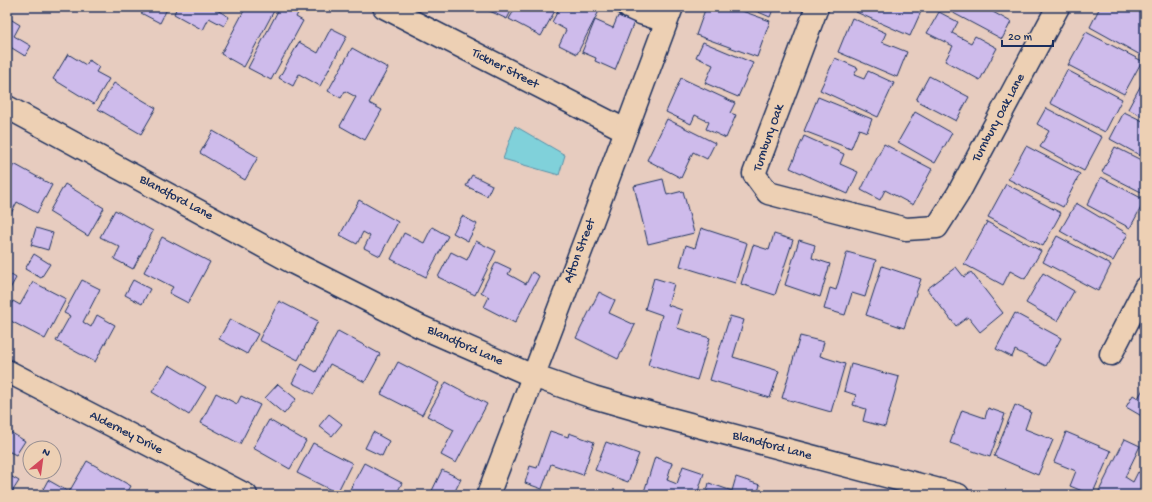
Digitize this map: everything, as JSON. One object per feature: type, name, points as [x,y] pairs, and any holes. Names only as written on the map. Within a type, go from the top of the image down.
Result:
[{"type":"street","name":"Tickner Street","points":[[384,7],[625,130]]},
{"type":"street","points":[[628,7],[641,13],[669,14]]},
{"type":"street","name":"Turnbury Oak","points":[[817,7],[754,174],[768,193],[906,229],[937,227]]},
{"type":"street","name":"Turnbury Oak Lane","points":[[937,227],[958,194],[1058,7]]},
{"type":"street","name":"Afton Street","points":[[488,495],[669,14]]},
{"type":"street","name":"Blandford Lane","points":[[7,107],[294,263],[419,326],[533,376],[593,397],[652,414],[958,495]]},
{"type":"street","points":[[1111,354],[1145,288]]},
{"type":"street","name":"Alderney Drive","points":[[7,371],[246,495]]},
{"type":"water","points":[[515,126],[565,155],[559,175],[503,159]]},
{"type":"building","points":[[144,7],[168,7],[160,23],[141,13]]},
{"type":"building","points":[[177,7],[219,7],[217,10],[229,17],[224,26],[209,18],[203,30],[174,14]]},
{"type":"building","points":[[246,7],[276,7],[244,67],[221,54]]},
{"type":"building","points":[[280,7],[296,7],[300,9],[296,17],[303,21],[271,80],[248,68]]},
{"type":"building","points":[[481,7],[513,7],[507,19]]},
{"type":"building","points":[[516,7],[557,7],[541,36],[509,19]]},
{"type":"building","points":[[560,7],[597,7],[600,9],[577,54],[559,45],[566,30],[552,22]]},
{"type":"building","points":[[706,7],[731,7],[770,21],[757,57],[696,35]]},
{"type":"building","points":[[747,7],[774,7],[770,17]]},
{"type":"building","points":[[858,7],[923,7],[910,36],[856,12]]},
{"type":"building","points":[[942,7],[995,7],[993,12],[1011,22],[1002,39]]},
{"type":"building","points":[[1100,7],[1130,7],[1145,15],[1144,57],[1090,27]]},
{"type":"building","points":[[939,12],[958,22],[952,33],[971,43],[975,36],[997,48],[980,80],[945,61],[953,46],[927,33]]},
{"type":"building","points":[[618,16],[634,22],[615,70],[595,61],[596,58],[582,52],[595,20],[613,28]]},
{"type":"building","points":[[7,17],[20,25],[14,36],[31,46],[25,56],[7,45]]},
{"type":"building","points":[[852,18],[886,33],[882,42],[907,52],[897,77],[838,52]]},
{"type":"building","points":[[331,28],[347,36],[320,86],[299,74],[293,86],[279,78],[299,42],[318,53]]},
{"type":"building","points":[[1086,32],[1142,61],[1124,94],[1068,65]]},
{"type":"building","points":[[703,42],[753,63],[738,97],[705,83],[713,65],[696,57]]},
{"type":"building","points":[[352,48],[388,68],[369,103],[382,110],[365,140],[340,126],[356,97],[345,91],[341,98],[328,91]]},
{"type":"building","points":[[68,54],[86,65],[89,60],[99,67],[96,72],[109,79],[94,104],[53,79]]},
{"type":"building","points":[[835,58],[858,68],[854,75],[864,79],[868,71],[894,83],[878,117],[820,90]]},
{"type":"building","points":[[1067,70],[1122,99],[1105,132],[1050,103]]},
{"type":"building","points":[[929,76],[969,97],[956,121],[916,100]]},
{"type":"building","points":[[681,78],[735,103],[730,113],[736,115],[726,138],[706,129],[709,122],[695,115],[691,124],[666,112]]},
{"type":"building","points":[[114,83],[156,108],[141,134],[98,109]]},
{"type":"building","points":[[1142,83],[1145,84],[1145,118],[1128,109]]},
{"type":"building","points":[[818,97],[872,119],[867,132],[859,129],[851,149],[804,131]]},
{"type":"building","points":[[1046,108],[1102,137],[1084,171],[1040,147],[1049,131],[1037,124]]},
{"type":"building","points":[[915,112],[952,133],[935,163],[898,142]]},
{"type":"building","points":[[1124,112],[1145,122],[1145,158],[1110,139]]},
{"type":"building","points":[[667,119],[715,143],[707,159],[693,152],[681,178],[647,160]]},
{"type":"building","points":[[213,131],[258,157],[245,180],[200,153]]},
{"type":"building","points":[[804,136],[844,154],[840,164],[858,172],[848,194],[790,168]]},
{"type":"building","points":[[884,144],[932,169],[913,205],[885,190],[880,200],[861,190]]},
{"type":"building","points":[[1026,146],[1080,174],[1063,207],[1008,179]]},
{"type":"building","points":[[1115,147],[1145,162],[1145,194],[1102,172]]},
{"type":"building","points":[[14,164],[52,185],[37,213],[17,202],[7,221],[7,178]]},
{"type":"building","points":[[472,175],[492,185],[487,196],[466,186]]},
{"type":"building","points":[[1101,177],[1145,200],[1130,228],[1087,205]]},
{"type":"building","points":[[663,179],[667,195],[683,191],[694,233],[648,244],[634,186]]},
{"type":"building","points":[[65,184],[104,208],[88,236],[49,212]]},
{"type":"building","points":[[1006,184],[1061,213],[1043,246],[988,217]]},
{"type":"building","points":[[359,200],[398,222],[380,256],[364,248],[370,236],[363,232],[357,244],[340,235]]},
{"type":"building","points":[[1076,203],[1128,234],[1113,261],[1060,231]]},
{"type":"building","points":[[115,210],[153,231],[133,269],[114,259],[120,247],[100,237]]},
{"type":"building","points":[[462,216],[477,224],[468,241],[453,233]]},
{"type":"building","points":[[987,222],[1041,251],[1025,279],[1010,271],[1003,285],[964,264]]},
{"type":"building","points":[[432,227],[448,236],[426,277],[391,259],[404,233],[424,243]]},
{"type":"building","points":[[36,228],[53,233],[48,250],[31,245]]},
{"type":"building","points":[[701,228],[747,243],[735,283],[680,266],[686,245],[695,248]]},
{"type":"building","points":[[774,234],[793,240],[775,295],[741,284],[753,245],[769,250]]},
{"type":"building","points":[[1057,236],[1111,265],[1098,291],[1043,262]]},
{"type":"building","points":[[162,237],[210,262],[188,303],[169,293],[173,287],[144,272]]},
{"type":"building","points":[[799,240],[815,245],[812,258],[830,264],[820,297],[785,285]]},
{"type":"building","points":[[476,241],[496,251],[475,295],[438,277],[451,252],[467,260]]},
{"type":"building","points":[[847,252],[876,260],[865,297],[852,293],[845,315],[824,309],[830,288],[836,290]]},
{"type":"building","points":[[34,254],[50,264],[41,278],[25,269]]},
{"type":"building","points":[[496,262],[511,269],[508,274],[526,284],[532,272],[539,276],[515,323],[484,307],[489,297],[481,292]]},
{"type":"building","points":[[882,266],[921,279],[904,328],[866,315]]},
{"type":"building","points":[[956,267],[964,277],[971,272],[1003,313],[980,332],[968,317],[956,326],[927,289]]},
{"type":"building","points":[[7,272],[16,278],[7,294]]},
{"type":"building","points":[[1043,273],[1074,291],[1057,321],[1026,303]]},
{"type":"building","points":[[654,278],[674,284],[668,305],[682,310],[677,328],[710,338],[697,380],[648,365],[662,315],[645,309]]},
{"type":"building","points":[[82,280],[100,289],[83,322],[91,327],[97,315],[115,325],[95,362],[56,341],[70,316],[64,313]]},
{"type":"building","points":[[133,280],[150,289],[142,304],[125,295]]},
{"type":"building","points":[[33,282],[66,299],[45,339],[7,319],[7,312],[13,301],[20,305]]},
{"type":"building","points":[[599,292],[615,300],[609,313],[635,325],[618,359],[576,338]]},
{"type":"building","points":[[279,301],[318,321],[298,360],[259,340]]},
{"type":"building","points":[[1015,313],[1061,338],[1046,366],[1015,350],[1012,357],[996,349]]},
{"type":"building","points":[[730,316],[744,320],[733,357],[779,371],[770,398],[710,380]]},
{"type":"building","points":[[230,319],[258,334],[247,354],[219,339]]},
{"type":"building","points":[[338,331],[380,354],[365,382],[330,364],[314,394],[292,383],[302,364],[316,372]]},
{"type":"building","points":[[800,336],[824,342],[820,356],[845,364],[831,412],[782,398]]},
{"type":"building","points":[[398,362],[439,383],[422,415],[381,394]]},
{"type":"building","points":[[851,364],[899,377],[885,427],[863,421],[866,409],[853,405],[856,395],[844,391]]},
{"type":"building","points":[[169,365],[206,387],[189,415],[152,392]]},
{"type":"building","points":[[446,382],[487,404],[456,463],[441,455],[454,430],[427,416]]},
{"type":"building","points":[[278,384],[296,399],[284,414],[265,398]]},
{"type":"building","points":[[1145,386],[1145,418],[1126,407],[1133,395],[1138,398]]},
{"type":"building","points":[[216,393],[237,404],[241,396],[260,405],[240,444],[201,423]]},
{"type":"building","points":[[1015,405],[1031,412],[1025,429],[1053,440],[1038,475],[994,456]]},
{"type":"building","points":[[988,408],[1005,414],[990,457],[950,443],[962,410],[985,418]]},
{"type":"building","points":[[329,414],[342,424],[332,436],[319,426]]},
{"type":"building","points":[[269,420],[306,441],[290,469],[253,448]]},
{"type":"building","points":[[7,430],[23,440],[22,440],[22,446],[16,455],[7,451]]},
{"type":"building","points":[[550,431],[568,437],[569,433],[594,442],[583,475],[551,464],[542,489],[525,483],[530,466],[537,468]]},
{"type":"building","points":[[373,432],[389,441],[382,456],[365,448]]},
{"type":"building","points":[[1066,432],[1111,451],[1092,495],[1070,486],[1076,471],[1054,462]]},
{"type":"building","points":[[1125,439],[1140,446],[1125,477],[1133,482],[1138,472],[1145,476],[1145,495],[1097,495]]},
{"type":"building","points":[[606,442],[639,454],[628,482],[595,470]]},
{"type":"building","points":[[313,443],[352,463],[337,493],[297,473]]},
{"type":"building","points":[[655,457],[672,463],[667,480],[677,484],[683,466],[704,473],[697,495],[643,495]]},
{"type":"building","points":[[87,461],[131,486],[126,495],[40,495],[48,480],[69,492]]},
{"type":"building","points":[[364,463],[402,483],[396,495],[352,495],[348,493]]},
{"type":"building","points":[[442,470],[461,479],[453,495],[430,495]]},
{"type":"building","points":[[7,474],[19,481],[10,495],[7,495]]},
{"type":"building","points":[[736,477],[760,485],[757,495],[706,495],[709,483],[732,491]]},
{"type":"building","points":[[147,490],[158,495],[145,495]]},
{"type":"building","points":[[411,491],[420,495],[409,495]]},
{"type":"building","points":[[794,492],[807,495],[793,495]]}]
